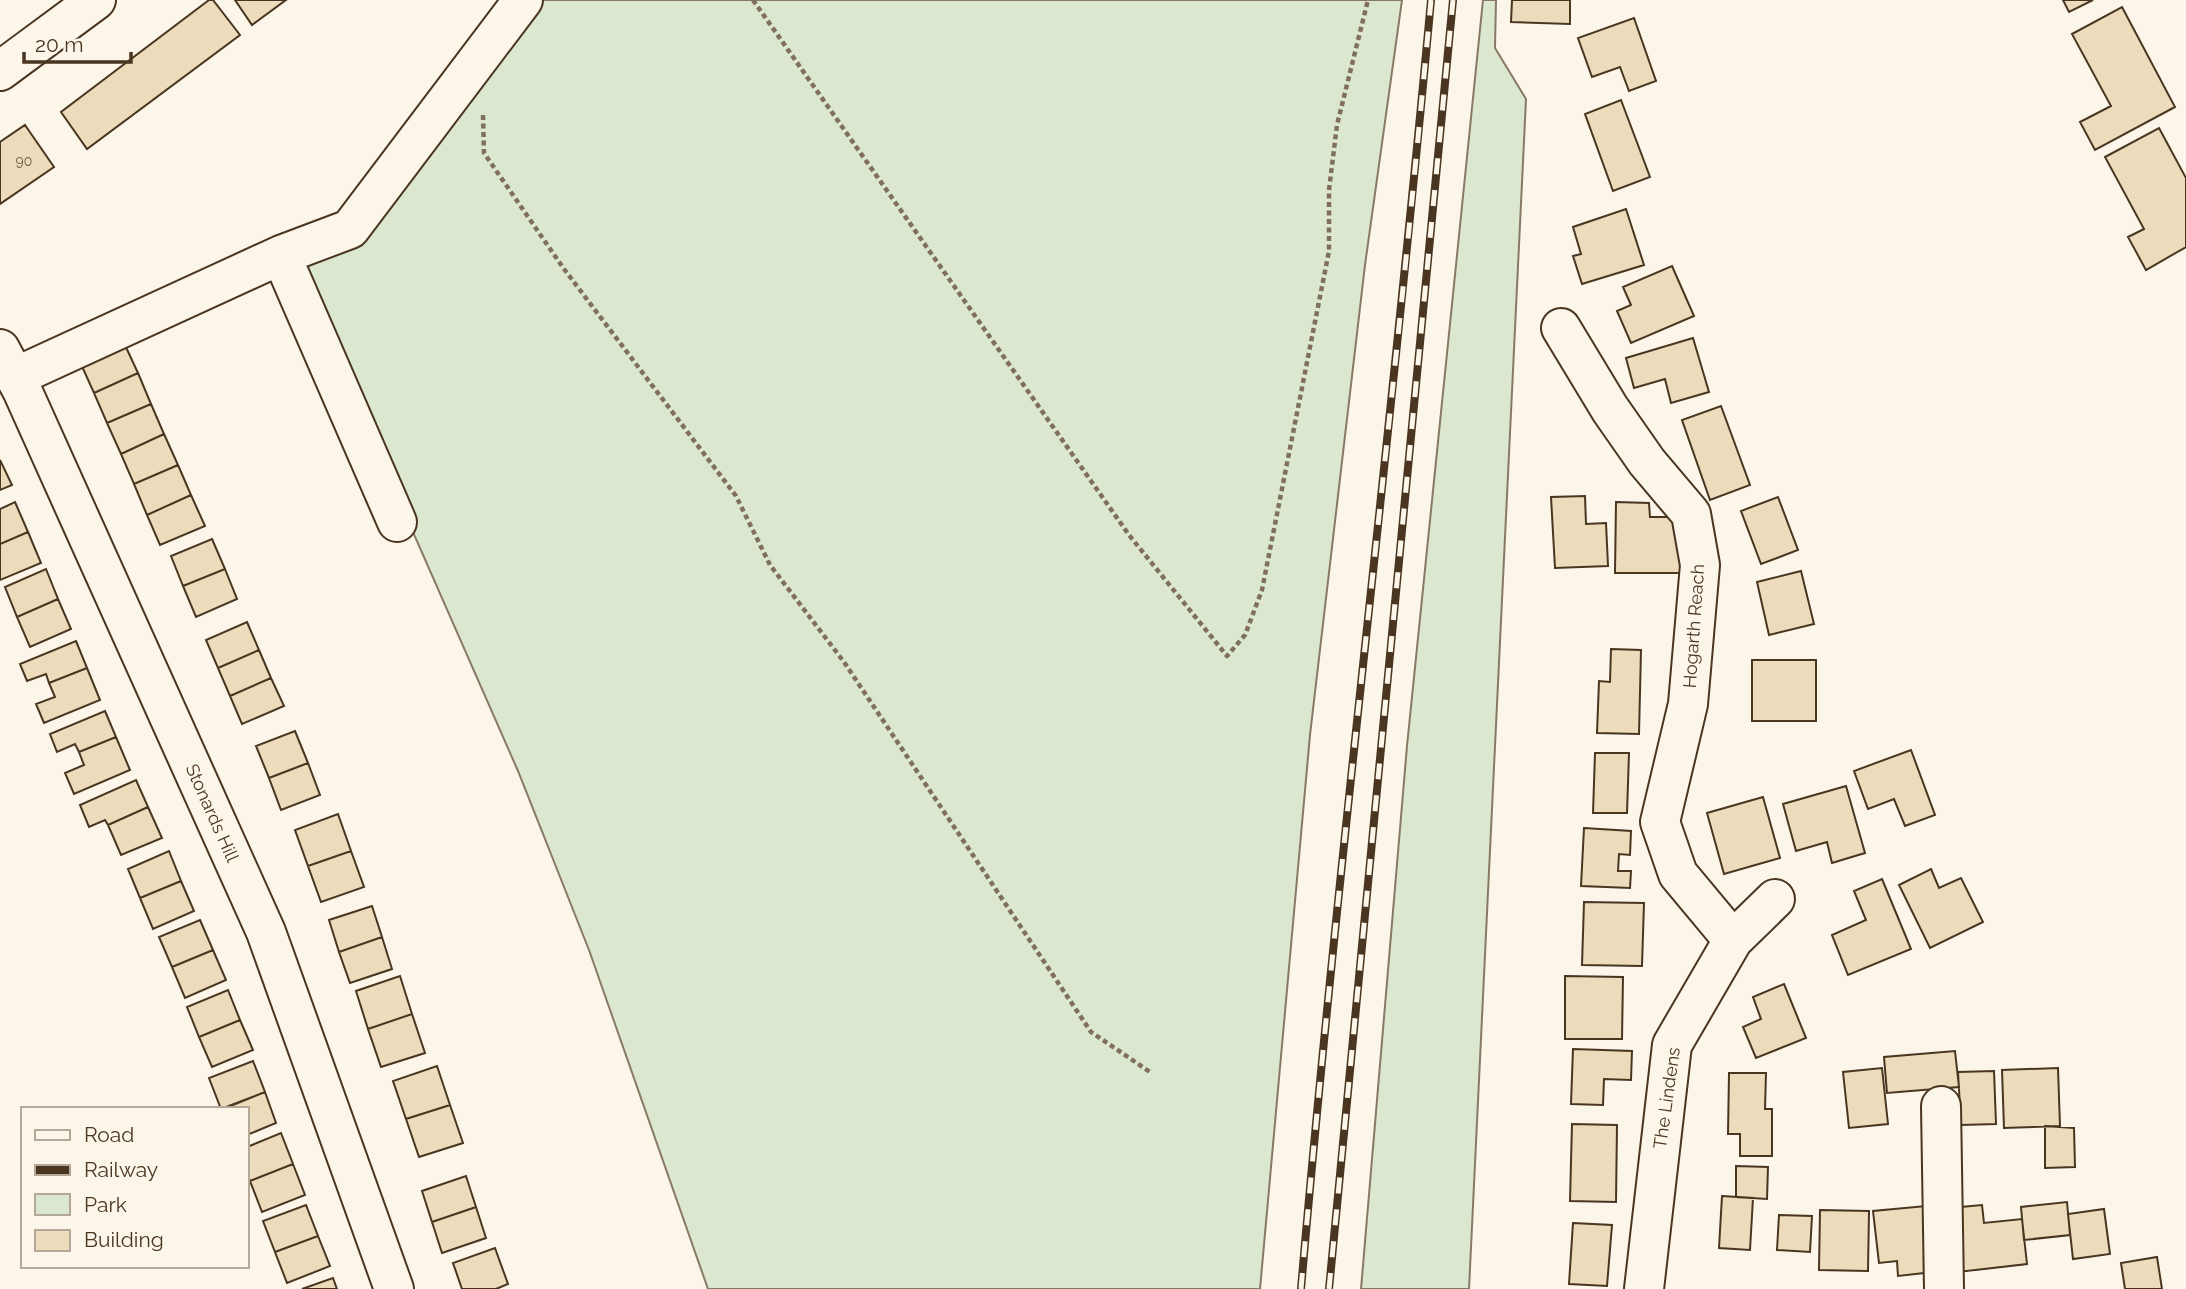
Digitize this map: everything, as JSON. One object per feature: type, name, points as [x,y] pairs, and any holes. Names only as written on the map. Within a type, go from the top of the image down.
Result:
[{"type":"street","points":[[0,71],[96,0]]},
{"type":"street","points":[[7,363],[350,229],[523,0]]},
{"type":"street","points":[[281,255],[397,522]]},
{"type":"street","name":"Hogarth Reach","points":[[1561,328],[1610,409],[1647,462],[1691,514],[1700,565],[1688,704],[1660,822],[1678,874],[1733,940]]},
{"type":"street","name":"Stonards Hill","points":[[7,363],[265,932],[394,1289]]},
{"type":"street","name":"The Lindens","points":[[1652,1288],[1672,1045],[1733,940],[1775,900]]},
{"type":"street","points":[[1941,1106],[1944,1289]]},
{"type":"path","points":[[753,0],[1129,534],[1227,656],[1245,635],[1262,590],[1329,251],[1329,190],[1336,125],[1368,0]]},
{"type":"path","points":[[483,112],[484,153],[564,269],[736,496],[770,565],[844,662],[1091,1032],[1150,1072]]},
{"type":"green space","points":[[535,0],[1402,0],[1365,265],[1310,735],[1260,1289],[708,1289],[589,950],[518,771],[300,275],[297,262]]},
{"type":"green space","points":[[1483,0],[1496,0],[1495,48],[1526,99],[1469,1289],[1361,1289],[1407,746]]},
{"type":"building","points":[[209,0],[213,0],[240,35],[87,149],[61,112]]},
{"type":"building","points":[[235,0],[286,0],[252,25]]},
{"type":"building","points":[[1512,0],[1570,0],[1570,24],[1511,22]]},
{"type":"building","points":[[2063,0],[2093,0],[2069,12]]},
{"type":"building","points":[[2122,7],[2175,107],[2095,150],[2080,122],[2111,106],[2072,34]]},
{"type":"building","points":[[1634,18],[1656,81],[1629,91],[1620,67],[1592,77],[1578,38]]},
{"type":"building","points":[[1621,100],[1650,177],[1613,191],[1585,114]]},
{"type":"building","points":[[25,125],[54,167],[0,204],[0,142]]},
{"type":"building","points":[[2159,128],[2186,178],[2186,247],[2146,270],[2128,237],[2144,229],[2105,157]]},
{"type":"building","points":[[1626,209],[1644,265],[1582,284],[1573,256],[1581,254],[1573,227]]},
{"type":"building","points":[[1672,266],[1694,316],[1631,343],[1617,311],[1631,305],[1623,287]]},
{"type":"building","points":[[1693,338],[1709,392],[1671,403],[1665,379],[1634,388],[1626,358]]},
{"type":"building","points":[[124,343],[138,373],[94,393],[80,362]]},
{"type":"building","points":[[138,373],[151,404],[107,423],[94,393]]},
{"type":"building","points":[[151,404],[164,434],[121,454],[107,423]]},
{"type":"building","points":[[1721,406],[1750,485],[1710,500],[1682,420]]},
{"type":"building","points":[[164,434],[178,465],[134,484],[121,454]]},
{"type":"building","points":[[0,460],[12,485],[0,490]]},
{"type":"building","points":[[178,465],[191,495],[147,515],[134,484]]},
{"type":"building","points":[[191,495],[205,526],[160,545],[147,515]]},
{"type":"building","points":[[1585,496],[1586,524],[1606,523],[1608,566],[1555,568],[1551,497]]},
{"type":"building","points":[[1778,497],[1798,550],[1761,564],[1741,511]]},
{"type":"building","points":[[15,502],[28,532],[0,544],[0,509]]},
{"type":"building","points":[[1616,502],[1649,503],[1650,517],[1682,517],[1682,573],[1615,573]]},
{"type":"building","points":[[28,532],[41,563],[0,580],[0,544]]},
{"type":"building","points":[[212,539],[225,569],[183,586],[171,556]]},
{"type":"building","points":[[46,569],[58,599],[17,617],[5,587]]},
{"type":"building","points":[[225,569],[237,599],[196,617],[183,586]]},
{"type":"building","points":[[1801,571],[1814,624],[1769,635],[1757,582]]},
{"type":"building","points":[[58,599],[71,629],[30,647],[17,617]]},
{"type":"building","points":[[247,622],[259,650],[218,668],[206,640]]},
{"type":"building","points":[[76,641],[87,668],[49,683],[46,674],[27,681],[20,664]]},
{"type":"building","points":[[1611,649],[1641,650],[1639,734],[1597,733],[1599,681],[1610,682]]},
{"type":"building","points":[[259,650],[271,678],[230,696],[218,668]]},
{"type":"building","points":[[1752,660],[1816,660],[1816,721],[1752,721]]},
{"type":"building","points":[[87,668],[100,700],[44,723],[36,704],[55,697],[49,683]]},
{"type":"building","points":[[271,678],[284,706],[242,724],[230,696]]},
{"type":"building","points":[[105,711],[116,737],[79,752],[75,744],[57,752],[50,734]]},
{"type":"building","points":[[295,731],[308,763],[269,778],[256,746]]},
{"type":"building","points":[[116,737],[130,770],[74,794],[65,773],[84,765],[79,752]]},
{"type":"building","points":[[1911,750],[1935,815],[1905,826],[1894,799],[1868,809],[1854,771]]},
{"type":"building","points":[[1595,753],[1629,753],[1627,813],[1593,813]]},
{"type":"building","points":[[308,763],[320,795],[281,810],[269,778]]},
{"type":"building","points":[[136,780],[148,807],[108,825],[105,820],[89,827],[80,805]]},
{"type":"building","points":[[1846,786],[1865,853],[1832,863],[1827,842],[1796,851],[1783,804]]},
{"type":"building","points":[[1763,797],[1780,858],[1724,874],[1707,813]]},
{"type":"building","points":[[148,807],[162,838],[121,855],[108,825]]},
{"type":"building","points":[[338,814],[351,851],[308,866],[295,830]]},
{"type":"building","points":[[1584,828],[1631,831],[1630,855],[1619,854],[1618,871],[1631,871],[1630,888],[1581,886]]},
{"type":"building","points":[[169,851],[181,881],[140,898],[128,869]]},
{"type":"building","points":[[351,851],[364,887],[321,902],[308,866]]},
{"type":"building","points":[[1931,869],[1939,888],[1961,878],[1983,922],[1930,948],[1899,885]]},
{"type":"building","points":[[1882,879],[1911,949],[1848,975],[1832,935],[1866,920],[1854,891]]},
{"type":"building","points":[[181,881],[194,911],[153,929],[140,898]]},
{"type":"building","points":[[1584,902],[1644,903],[1642,966],[1582,965]]},
{"type":"building","points":[[372,906],[382,937],[339,952],[329,920]]},
{"type":"building","points":[[200,920],[213,950],[172,967],[159,937]]},
{"type":"building","points":[[382,937],[392,969],[350,983],[339,952]]},
{"type":"building","points":[[213,950],[226,980],[185,998],[172,967]]},
{"type":"building","points":[[400,976],[412,1014],[368,1029],[356,991]]},
{"type":"building","points":[[1565,976],[1623,977],[1622,1039],[1565,1039]]},
{"type":"building","points":[[1784,984],[1806,1038],[1756,1058],[1743,1027],[1761,1019],[1753,997]]},
{"type":"building","points":[[228,990],[240,1020],[199,1037],[187,1007]]},
{"type":"building","points":[[412,1014],[425,1053],[381,1067],[368,1029]]},
{"type":"building","points":[[240,1020],[253,1050],[212,1067],[199,1037]]},
{"type":"building","points":[[1573,1049],[1632,1051],[1631,1080],[1604,1079],[1603,1105],[1571,1104]]},
{"type":"building","points":[[1955,1051],[1959,1087],[1887,1093],[1884,1057]]},
{"type":"building","points":[[253,1061],[265,1092],[220,1107],[209,1078]]},
{"type":"building","points":[[437,1066],[450,1105],[406,1119],[393,1081]]},
{"type":"building","points":[[1882,1068],[1888,1124],[1849,1128],[1843,1072]]},
{"type":"building","points":[[2058,1068],[2060,1126],[2004,1128],[2002,1070]]},
{"type":"building","points":[[1994,1071],[1996,1124],[1961,1125],[1958,1072]]},
{"type":"building","points":[[1729,1073],[1766,1073],[1765,1109],[1772,1109],[1772,1156],[1740,1156],[1740,1134],[1728,1134]]},
{"type":"building","points":[[265,1092],[276,1123],[248,1135],[248,1107],[228,1107]]},
{"type":"building","points":[[450,1105],[463,1143],[419,1157],[406,1119]]},
{"type":"building","points":[[1572,1124],[1617,1125],[1616,1202],[1570,1201]]},
{"type":"building","points":[[2045,1126],[2074,1128],[2075,1167],[2045,1168]]},
{"type":"building","points":[[281,1133],[293,1164],[250,1181],[248,1147]]},
{"type":"building","points":[[293,1164],[305,1195],[262,1212],[250,1181]]},
{"type":"building","points":[[1736,1166],[1768,1167],[1767,1199],[1736,1197]]},
{"type":"building","points":[[466,1176],[476,1207],[432,1222],[422,1191]]},
{"type":"building","points":[[1722,1196],[1753,1198],[1750,1250],[1719,1248]]},
{"type":"building","points":[[2067,1202],[2070,1235],[2024,1240],[2021,1207]]},
{"type":"building","points":[[306,1205],[318,1236],[275,1252],[263,1221]]},
{"type":"building","points":[[1982,1205],[1984,1223],[2022,1219],[2027,1264],[1958,1272],[1950,1208]]},
{"type":"building","points":[[1926,1206],[1933,1272],[1898,1276],[1897,1261],[1879,1263],[1873,1211]]},
{"type":"building","points":[[476,1207],[486,1238],[442,1253],[432,1222]]},
{"type":"building","points":[[2104,1209],[2110,1254],[2073,1259],[2068,1214]]},
{"type":"building","points":[[1820,1210],[1869,1211],[1868,1271],[1819,1270]]},
{"type":"building","points":[[1779,1215],[1812,1216],[1810,1252],[1777,1250]]},
{"type":"building","points":[[1573,1223],[1612,1225],[1607,1286],[1569,1284]]},
{"type":"building","points":[[318,1236],[330,1266],[287,1283],[275,1252]]},
{"type":"building","points":[[495,1248],[508,1284],[496,1289],[462,1289],[453,1263]]},
{"type":"building","points":[[2157,1257],[2162,1289],[2125,1289],[2121,1263]]},
{"type":"building","points":[[333,1278],[337,1289],[302,1289]]},
{"type":"railway","points":[[1301,1289],[1331,967],[1431,0]]},
{"type":"railway","points":[[1329,1289],[1453,0]]}]
